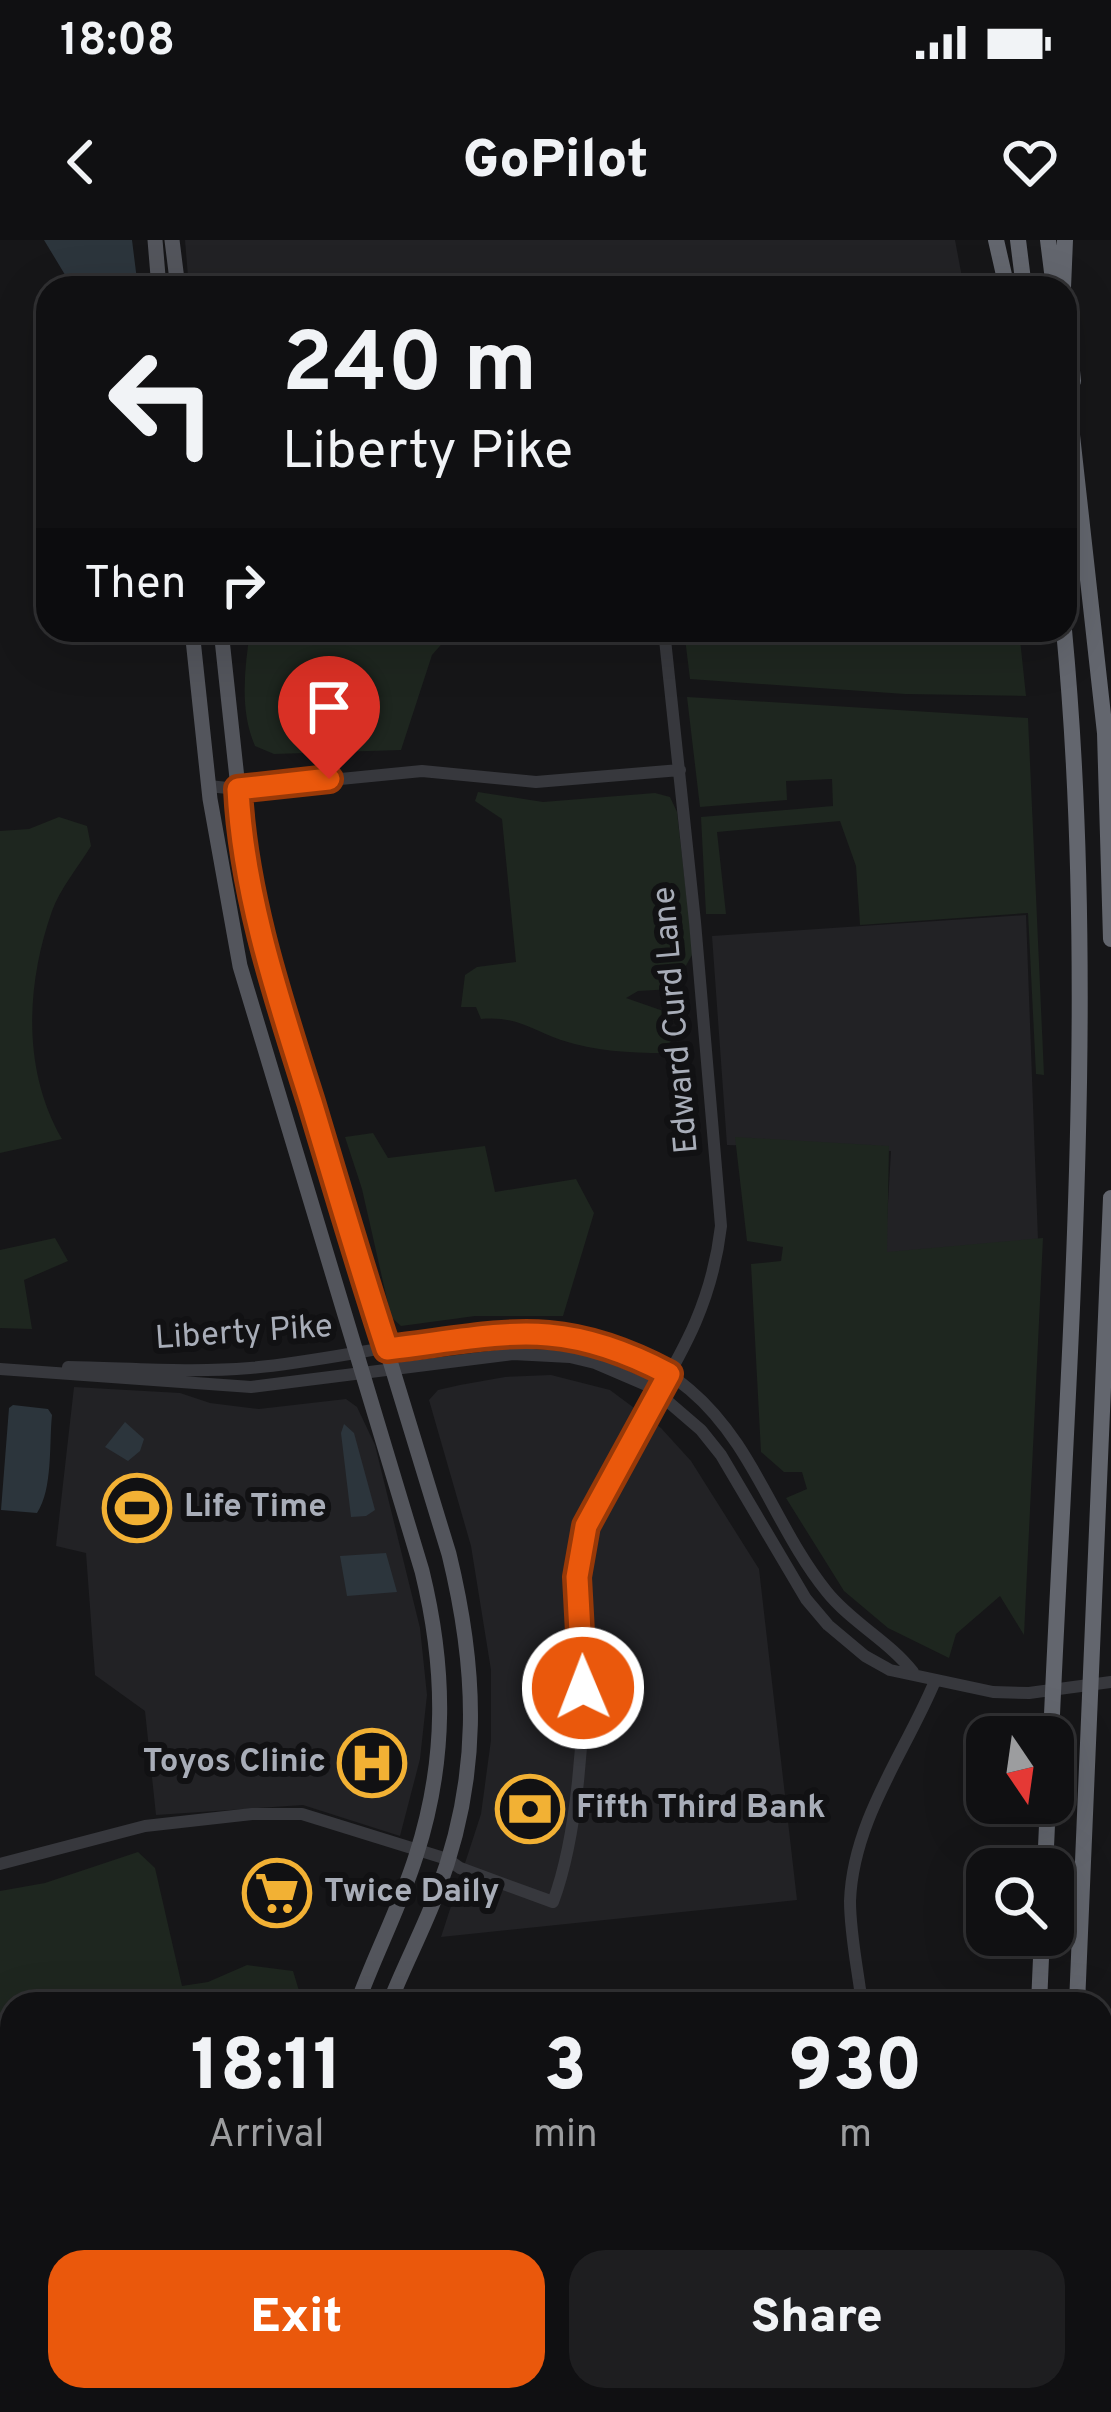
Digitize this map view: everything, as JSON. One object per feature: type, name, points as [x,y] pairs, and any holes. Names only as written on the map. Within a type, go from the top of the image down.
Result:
[{"type":"highway","points":[[996,240],[1004,276]]},
{"type":"highway","points":[[1018,240],[1022,276]]},
{"type":"highway","points":[[1048,240],[1052,276]]},
{"type":"highway","points":[[1064,276],[1065,240]]},
{"type":"highway","points":[[1077,469],[1106,733],[1111,939]]},
{"type":"highway","points":[[1052,1716],[1080,1090],[1077,825],[1065,642]]},
{"type":"highway","points":[[1078,1992],[1111,1198]]},
{"type":"highway","points":[[1040,1992],[1041,1956]]},
{"type":"main road","points":[[155,240],[158,276]]},
{"type":"main road","points":[[172,240],[176,276]]},
{"type":"main road","points":[[193,642],[209,793],[240,966],[422,1571],[441,1672],[439,1759],[418,1852],[362,1992]]},
{"type":"main road","points":[[222,642],[246,862],[273,974],[449,1554],[468,1638],[472,1739],[464,1802],[438,1891],[394,1992]]},
{"type":"street","name":"Edward Curd Lane","points":[[447,1859],[554,1902],[564,1874],[582,1724],[580,1553],[599,1497],[700,1319],[712,1286],[721,1226],[665,642]]},
{"type":"street","points":[[209,793],[422,771],[536,782],[680,770]]},
{"type":"street","name":"Liberty Pike","points":[[0,1367],[221,1370],[502,1334],[555,1333],[601,1343],[669,1374],[691,1390],[729,1431],[827,1593],[899,1654],[913,1672]]},
{"type":"street","name":"Liberty Pike","points":[[0,1367],[250,1388],[537,1354],[595,1363],[657,1392],[701,1430],[806,1599],[865,1656],[890,1670],[977,1690],[1029,1693],[1111,1682]]},
{"type":"street","points":[[752,1509],[770,1498]]},
{"type":"street","points":[[861,1992],[850,1903],[856,1857],[868,1819],[935,1681]]},
{"type":"street","points":[[0,1864],[145,1826],[252,1814],[302,1814],[447,1859]]},
{"type":"shaded area","points":[[44,240],[132,240],[136,276],[66,276]]},
{"type":"shaded area","points":[[185,240],[955,240],[962,276],[188,276]]},
{"type":"shaded area","points":[[249,642],[443,642],[432,655],[401,750],[274,754],[255,746],[245,689]]},
{"type":"shaded area","points":[[685,642],[1020,642],[1026,696],[905,694],[690,679]]},
{"type":"shaded area","points":[[687,697],[1028,718],[1044,1075],[1036,1074],[1028,913],[860,925],[856,866],[840,821],[717,832],[726,914],[706,914],[701,817],[833,806],[832,779],[786,781],[787,800],[700,807]]},
{"type":"shaded area","points":[[478,792],[543,802],[655,793],[670,797],[677,812],[693,953],[673,989],[638,991],[626,998],[669,1013],[671,1041],[664,1053],[587,1047],[514,1021],[481,1019],[476,1007],[461,1007],[465,975],[477,967],[516,962],[502,819],[475,801]]},
{"type":"shaded area","points":[[59,817],[87,826],[91,846],[52,911],[33,997],[34,1056],[49,1112],[62,1139],[0,1153],[0,831],[29,829]]},
{"type":"shaded area","points":[[1026,915],[1038,1240],[885,1255],[891,1151],[727,1145],[712,936]]},
{"type":"shaded area","points":[[373,1133],[388,1158],[485,1146],[495,1192],[576,1179],[594,1213],[563,1316],[475,1316],[401,1326],[391,1317],[345,1137]]},
{"type":"shaded area","points":[[735,1137],[889,1146],[887,1252],[1043,1238],[1024,1635],[1000,1596],[956,1634],[949,1658],[888,1628],[844,1591],[786,1498],[807,1489],[802,1472],[784,1472],[761,1452],[751,1264],[781,1261],[783,1247],[747,1241]]},
{"type":"shaded area","points":[[55,1238],[68,1261],[24,1280],[32,1329],[0,1328],[0,1250]]},
{"type":"shaded area","points":[[551,1375],[610,1390],[661,1428],[691,1461],[759,1569],[797,1900],[441,1937],[481,1814],[491,1740],[491,1670],[471,1546],[429,1400],[438,1390],[460,1385]]},
{"type":"shaded area","points":[[74,1387],[180,1393],[210,1403],[259,1409],[346,1399],[357,1407],[375,1445],[420,1628],[427,1695],[420,1759],[400,1836],[303,1805],[156,1815],[145,1711],[95,1675],[86,1553],[56,1546]]},
{"type":"shaded area","points":[[9,1408],[48,1409],[52,1415],[48,1479],[37,1513],[1,1510]]},
{"type":"shaded area","points":[[125,1422],[144,1439],[140,1451],[128,1461],[105,1447]]},
{"type":"shaded area","points":[[344,1424],[354,1433],[375,1510],[366,1516],[351,1517],[341,1433]]},
{"type":"shaded area","points":[[386,1553],[397,1592],[347,1596],[340,1556]]},
{"type":"shaded area","points":[[138,1852],[155,1868],[182,1986],[208,1982],[247,1965],[293,1971],[299,1992],[0,1992],[0,1891],[45,1883]]},
{"type":"place","name":"Life Time","points":[[137,1508]]},
{"type":"place","name":"Toyos Clinic","points":[[372,1763]]},
{"type":"place","name":"Fifth Third Bank","points":[[530,1809]]},
{"type":"place","name":"Twice Daily","points":[[277,1893]]},
{"type":"route","points":[[329,779],[238,789],[239,811],[246,862],[284,1014],[387,1349],[502,1334],[555,1333],[601,1343],[669,1374],[586,1526],[577,1577],[583,1688]]}]
